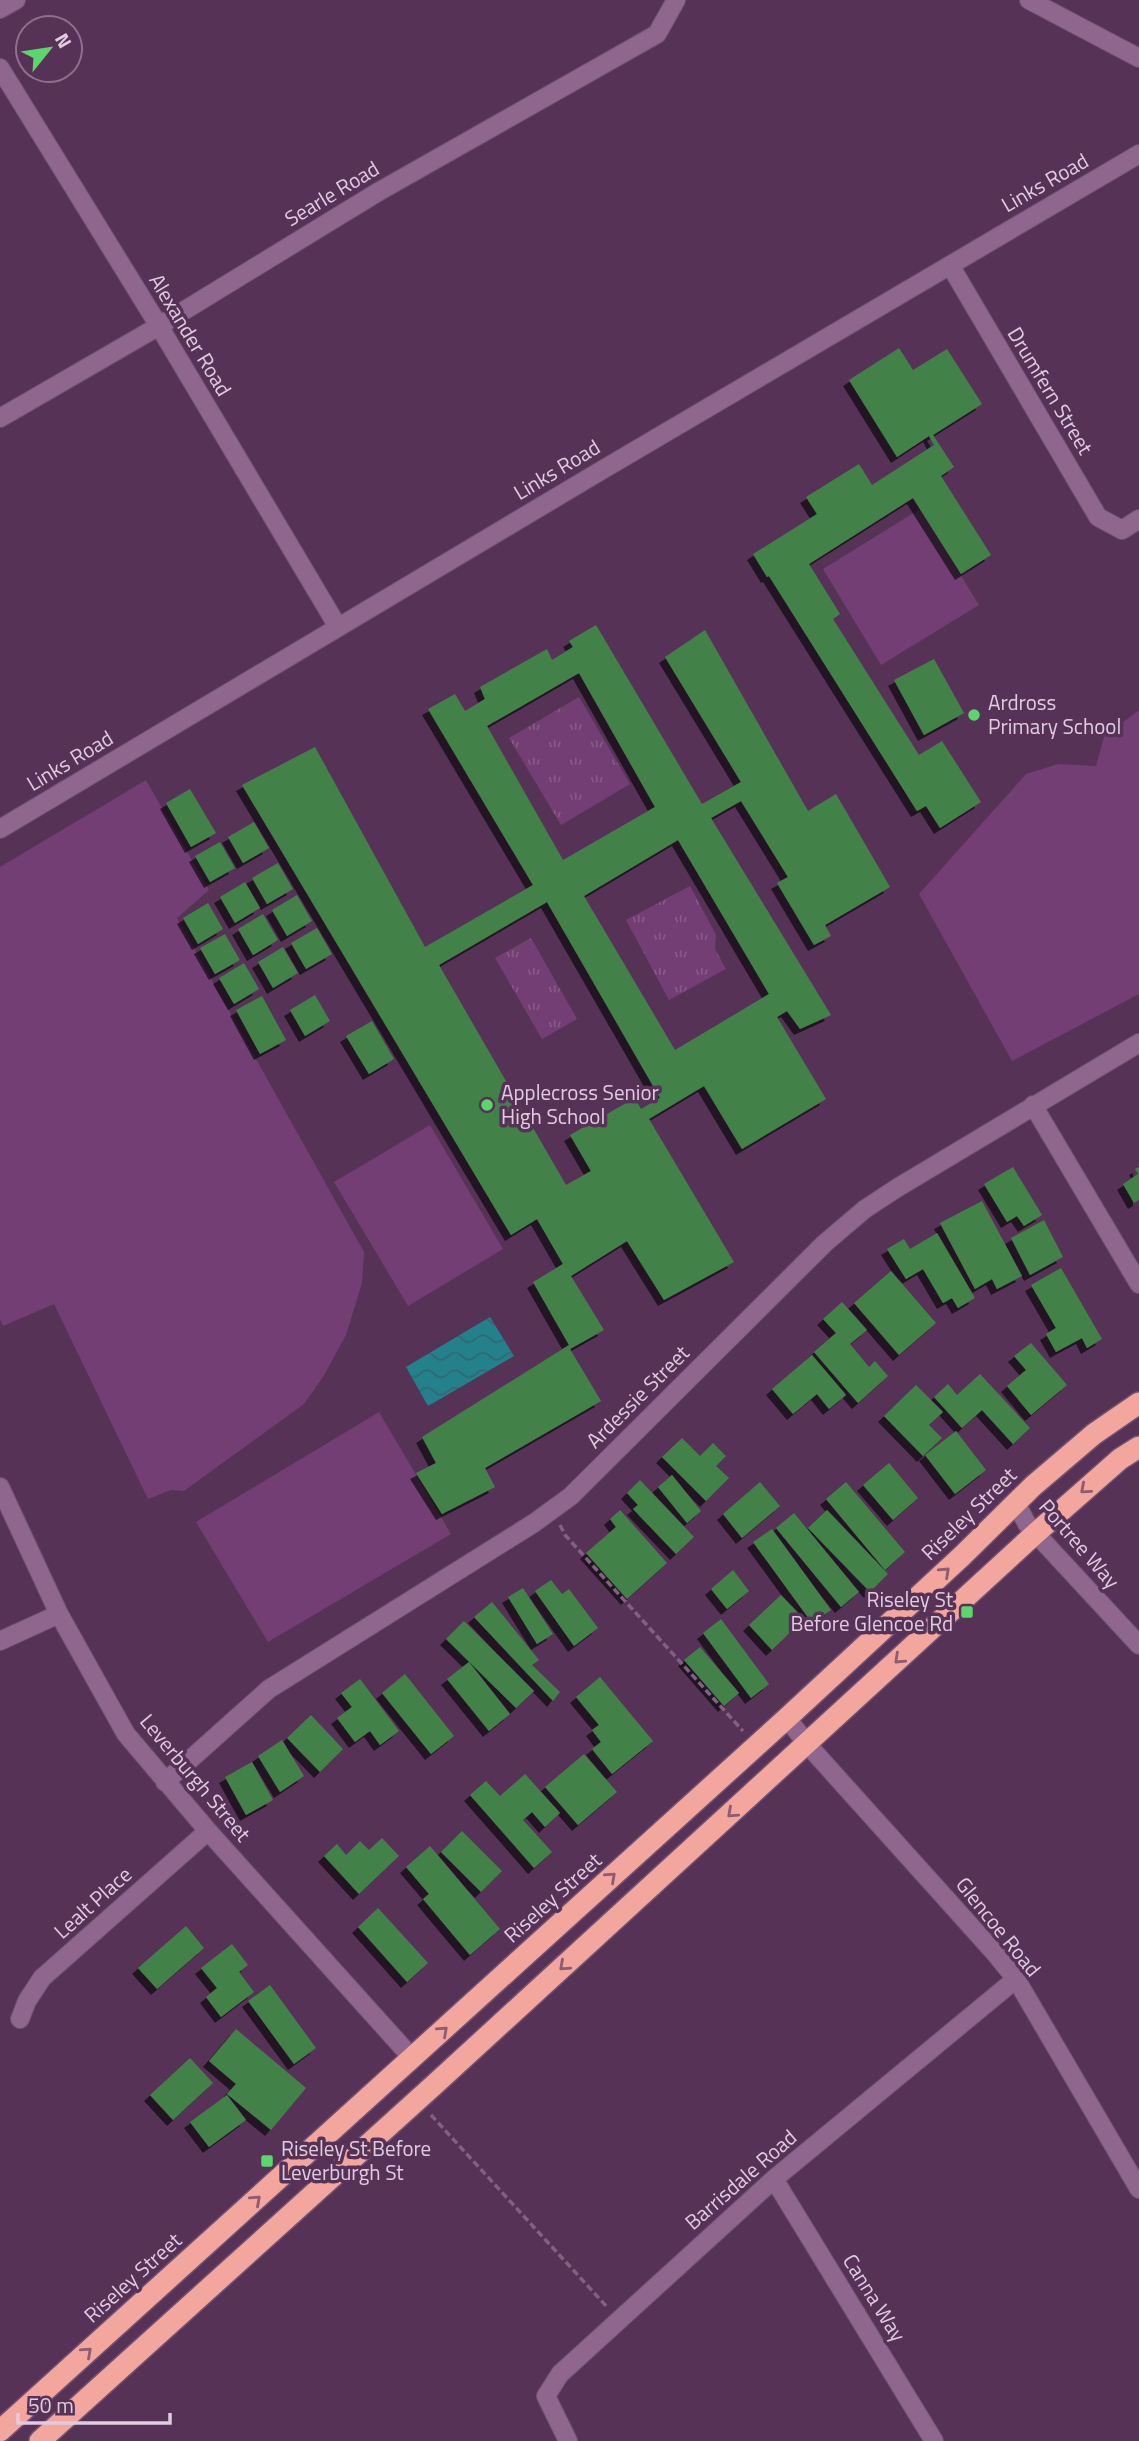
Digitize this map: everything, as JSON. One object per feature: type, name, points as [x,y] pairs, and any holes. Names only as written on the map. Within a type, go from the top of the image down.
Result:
[{"type":"highway","name":"Riseley Street","points":[[0,2431],[787,1718],[1016,1503],[1094,1434],[1139,1403]]},
{"type":"highway","points":[[40,2441],[1036,1533],[1120,1459],[1139,1447]]},
{"type":"street","points":[[0,9],[16,0]]},
{"type":"street","name":"Searle Road","points":[[0,418],[159,326],[378,192],[657,34],[676,0]]},
{"type":"street","points":[[1029,0],[1139,58]]},
{"type":"street","name":"Alexander Road","points":[[0,68],[159,326],[338,627]]},
{"type":"street","name":"Links Road","points":[[0,829],[1139,154]]},
{"type":"street","name":"Drumfern Street","points":[[950,265],[1098,517],[1122,530],[1139,519]]},
{"type":"street","name":"Ardessie Street","points":[[165,1782],[269,1689],[551,1512],[571,1496],[844,1225],[897,1188],[1139,1043]]},
{"type":"street","points":[[1033,1105],[1139,1284]]},
{"type":"street","name":"Leverburgh Street","points":[[0,1487],[59,1614],[126,1734],[208,1831],[413,2059]]},
{"type":"street","name":"Portree Way","points":[[1016,1503],[1036,1533],[1139,1645]]},
{"type":"street","points":[[0,1641],[59,1614]]},
{"type":"street","name":"Glencoe Road","points":[[787,1718],[807,1744],[1016,1979],[1134,2168],[1139,2189]]},
{"type":"street","name":"Lealt Place","points":[[20,2019],[27,2001],[43,1978],[208,1831]]},
{"type":"street","name":"Barrisdale Road","points":[[568,2441],[546,2396],[559,2374],[774,2179],[1016,1979]]},
{"type":"street","name":"Canna Way","points":[[774,2179],[934,2441]]},
{"type":"path","points":[[551,1512],[565,1535],[746,1734]]},
{"type":"path","points":[[429,2112],[619,2320]]},
{"type":"green space","points":[[920,509],[979,605],[881,665],[823,569]]},
{"type":"green space","points":[[579,697],[630,784],[561,825],[509,738]]},
{"type":"green space","points":[[1139,710],[1139,994],[1012,1061],[919,894],[1026,774],[1058,764],[1096,766],[1104,737]]},
{"type":"green space","points":[[146,780],[209,890],[177,918],[364,1252],[362,1283],[346,1335],[323,1377],[304,1404],[184,1491],[171,1490],[148,1499],[54,1304],[3,1326],[0,1320],[0,867]]},
{"type":"green space","points":[[690,886],[716,935],[715,949],[726,969],[669,1000],[626,920]]},
{"type":"green space","points":[[531,938],[577,1019],[542,1039],[495,958]]},
{"type":"green space","points":[[430,1125],[503,1249],[408,1306],[334,1182]]},
{"type":"green space","points":[[379,1412],[451,1534],[268,1642],[196,1522]]},
{"type":"water","points":[[490,1317],[514,1356],[428,1406],[406,1367]]},
{"type":"building","points":[[899,348],[913,370],[947,349],[982,404],[933,435],[954,467],[941,476],[991,555],[961,574],[913,498],[809,564],[840,614],[833,619],[919,755],[942,741],[981,802],[940,828],[926,806],[917,811],[753,554],[817,514],[806,497],[859,464],[872,485],[934,445],[929,436],[897,457],[849,380]]},
{"type":"building","points":[[596,625],[702,804],[741,782],[665,657],[705,630],[808,811],[836,794],[890,887],[825,925],[831,936],[814,945],[777,883],[788,877],[741,801],[711,818],[831,1015],[800,1029],[787,1011],[777,1017],[826,1099],[742,1149],[704,1086],[649,1119],[734,1262],[664,1300],[627,1241],[571,1276],[604,1330],[570,1349],[601,1401],[485,1468],[495,1487],[442,1514],[416,1473],[436,1463],[422,1437],[569,1345],[533,1282],[563,1264],[537,1219],[511,1235],[242,785],[315,747],[425,947],[533,885],[428,709],[455,694],[465,711],[485,699],[480,687],[547,649],[552,660],[573,647],[569,641]],"holes":[[[579,673],[655,807],[563,860],[487,726]],[[678,840],[769,994],[675,1050],[584,896]],[[547,902],[660,1098],[641,1109],[635,1098],[570,1135],[591,1171],[566,1185],[439,965]]]},
{"type":"building","points":[[934,659],[964,713],[924,735],[894,680]]},
{"type":"building","points":[[190,789],[216,833],[191,847],[166,803]]},
{"type":"building","points":[[254,822],[269,848],[243,863],[228,837]]},
{"type":"building","points":[[220,842],[235,868],[210,882],[195,856]]},
{"type":"building","points":[[278,863],[293,889],[267,904],[252,878]]},
{"type":"building","points":[[245,882],[260,908],[235,923],[220,897]]},
{"type":"building","points":[[297,895],[312,921],[287,936],[272,910]]},
{"type":"building","points":[[208,903],[223,929],[198,944],[183,918]]},
{"type":"building","points":[[263,914],[278,940],[253,955],[238,929]]},
{"type":"building","points":[[317,928],[332,954],[306,969],[291,943]]},
{"type":"building","points":[[225,934],[240,960],[215,974],[200,948]]},
{"type":"building","points":[[283,947],[298,973],[273,988],[258,962]]},
{"type":"building","points":[[244,963],[259,989],[234,1004],[219,978]]},
{"type":"building","points":[[315,995],[330,1021],[305,1036],[290,1010]]},
{"type":"building","points":[[262,996],[286,1040],[260,1054],[236,1010]]},
{"type":"building","points":[[372,1021],[394,1059],[369,1074],[346,1036]]},
{"type":"building","points":[[1013,1167],[1042,1215],[1024,1226],[1017,1216],[1007,1222],[984,1184]]},
{"type":"building","points":[[1139,1167],[1139,1200],[1134,1203],[1123,1184],[1138,1174],[1135,1169]]},
{"type":"building","points":[[982,1201],[1022,1276],[997,1289],[992,1279],[975,1289],[940,1223]]},
{"type":"building","points":[[1044,1220],[1063,1257],[1030,1275],[1011,1238]]},
{"type":"building","points":[[937,1233],[975,1298],[958,1308],[952,1298],[943,1303],[923,1269],[906,1279],[887,1249],[904,1239],[910,1249]]},
{"type":"building","points":[[1061,1268],[1102,1339],[1087,1348],[1082,1338],[1056,1352],[1046,1334],[1056,1328],[1031,1285]]},
{"type":"building","points":[[891,1271],[936,1323],[899,1355],[854,1303]]},
{"type":"building","points":[[842,1302],[867,1330],[850,1344],[869,1367],[875,1361],[888,1376],[858,1403],[814,1352],[836,1333],[823,1319]]},
{"type":"building","points":[[1031,1343],[1067,1385],[1031,1415],[1007,1386],[1026,1370],[1014,1356]]},
{"type":"building","points":[[812,1355],[846,1395],[829,1409],[817,1394],[793,1414],[772,1389]]},
{"type":"building","points":[[980,1374],[1030,1428],[1013,1444],[982,1410],[962,1428],[934,1397],[948,1384],[957,1395]]},
{"type":"building","points":[[916,1385],[943,1412],[929,1425],[942,1438],[923,1456],[884,1416]]},
{"type":"building","points":[[956,1431],[986,1470],[955,1494],[925,1455]]},
{"type":"building","points":[[682,1438],[700,1456],[713,1443],[726,1456],[716,1466],[729,1478],[706,1501],[662,1457]]},
{"type":"building","points":[[889,1463],[918,1498],[893,1520],[863,1485]]},
{"type":"building","points":[[672,1475],[701,1511],[687,1523],[658,1487]]},
{"type":"building","points":[[640,1480],[694,1537],[676,1554],[633,1509],[638,1505],[627,1493]]},
{"type":"building","points":[[760,1482],[780,1506],[742,1538],[723,1514]]},
{"type":"building","points":[[846,1482],[905,1552],[885,1570],[826,1499]]},
{"type":"building","points":[[620,1510],[667,1563],[627,1599],[586,1553],[616,1527],[610,1519]]},
{"type":"building","points":[[827,1510],[888,1574],[870,1592],[808,1528]]},
{"type":"building","points":[[794,1513],[859,1592],[841,1607],[776,1528]]},
{"type":"building","points":[[772,1529],[831,1610],[812,1623],[753,1542]]},
{"type":"building","points":[[733,1570],[749,1591],[727,1609],[711,1589]]},
{"type":"building","points":[[551,1580],[562,1594],[569,1589],[598,1628],[574,1646],[535,1591]]},
{"type":"building","points":[[523,1588],[553,1634],[537,1644],[508,1597]]},
{"type":"building","points":[[781,1595],[804,1619],[772,1650],[749,1625]]},
{"type":"building","points":[[492,1602],[539,1660],[532,1665],[560,1692],[553,1701],[474,1617]]},
{"type":"building","points":[[721,1619],[769,1684],[751,1698],[703,1633]]},
{"type":"building","points":[[464,1621],[534,1691],[516,1708],[446,1639]]},
{"type":"building","points":[[700,1647],[739,1693],[724,1706],[684,1660]]},
{"type":"building","points":[[469,1662],[510,1714],[489,1731],[447,1679]]},
{"type":"building","points":[[405,1674],[454,1736],[431,1754],[382,1693]]},
{"type":"building","points":[[600,1677],[653,1741],[612,1774],[592,1749],[601,1742],[592,1730],[599,1725],[576,1697]]},
{"type":"building","points":[[360,1679],[399,1731],[380,1745],[370,1731],[355,1742],[337,1718],[352,1707],[341,1693]]},
{"type":"building","points":[[311,1715],[343,1749],[320,1772],[287,1738]]},
{"type":"building","points":[[282,1740],[304,1776],[280,1792],[258,1756]]},
{"type":"building","points":[[584,1754],[617,1792],[578,1825],[545,1787]]},
{"type":"building","points":[[252,1762],[273,1800],[246,1815],[225,1777]]},
{"type":"building","points":[[525,1774],[560,1813],[545,1827],[532,1812],[523,1820],[552,1852],[534,1868],[470,1795],[486,1781],[500,1796]]},
{"type":"building","points":[[462,1831],[502,1871],[481,1892],[441,1852]]},
{"type":"building","points":[[382,1838],[399,1856],[359,1894],[324,1856],[337,1844],[346,1855],[360,1841],[369,1850]]},
{"type":"building","points":[[430,1846],[500,1929],[470,1955],[423,1899],[429,1894],[406,1867]]},
{"type":"building","points":[[378,1908],[428,1963],[407,1982],[358,1927]]},
{"type":"building","points":[[186,1926],[204,1948],[157,1989],[138,1968]]},
{"type":"building","points":[[232,1944],[248,1965],[239,1972],[254,1992],[221,2017],[206,1997],[217,1988],[201,1968]]},
{"type":"building","points":[[270,1985],[316,2048],[294,2064],[248,2001]]},
{"type":"building","points":[[236,2029],[306,2088],[271,2130],[227,2094],[236,2084],[209,2061]]},
{"type":"building","points":[[190,2058],[213,2083],[173,2120],[150,2095]]},
{"type":"building","points":[[227,2095],[246,2120],[209,2147],[190,2122]]},
{"type":"place","name":"Ardross Primary School","points":[[974,715]]},
{"type":"place","name":"Applecross Senior High School","points":[[487,1105]]},
{"type":"place","name":"Riseley St Before Glencoe Rd","points":[[967,1612]]},
{"type":"place","name":"Riseley St Before Leverburgh St","points":[[267,2161]]}]
